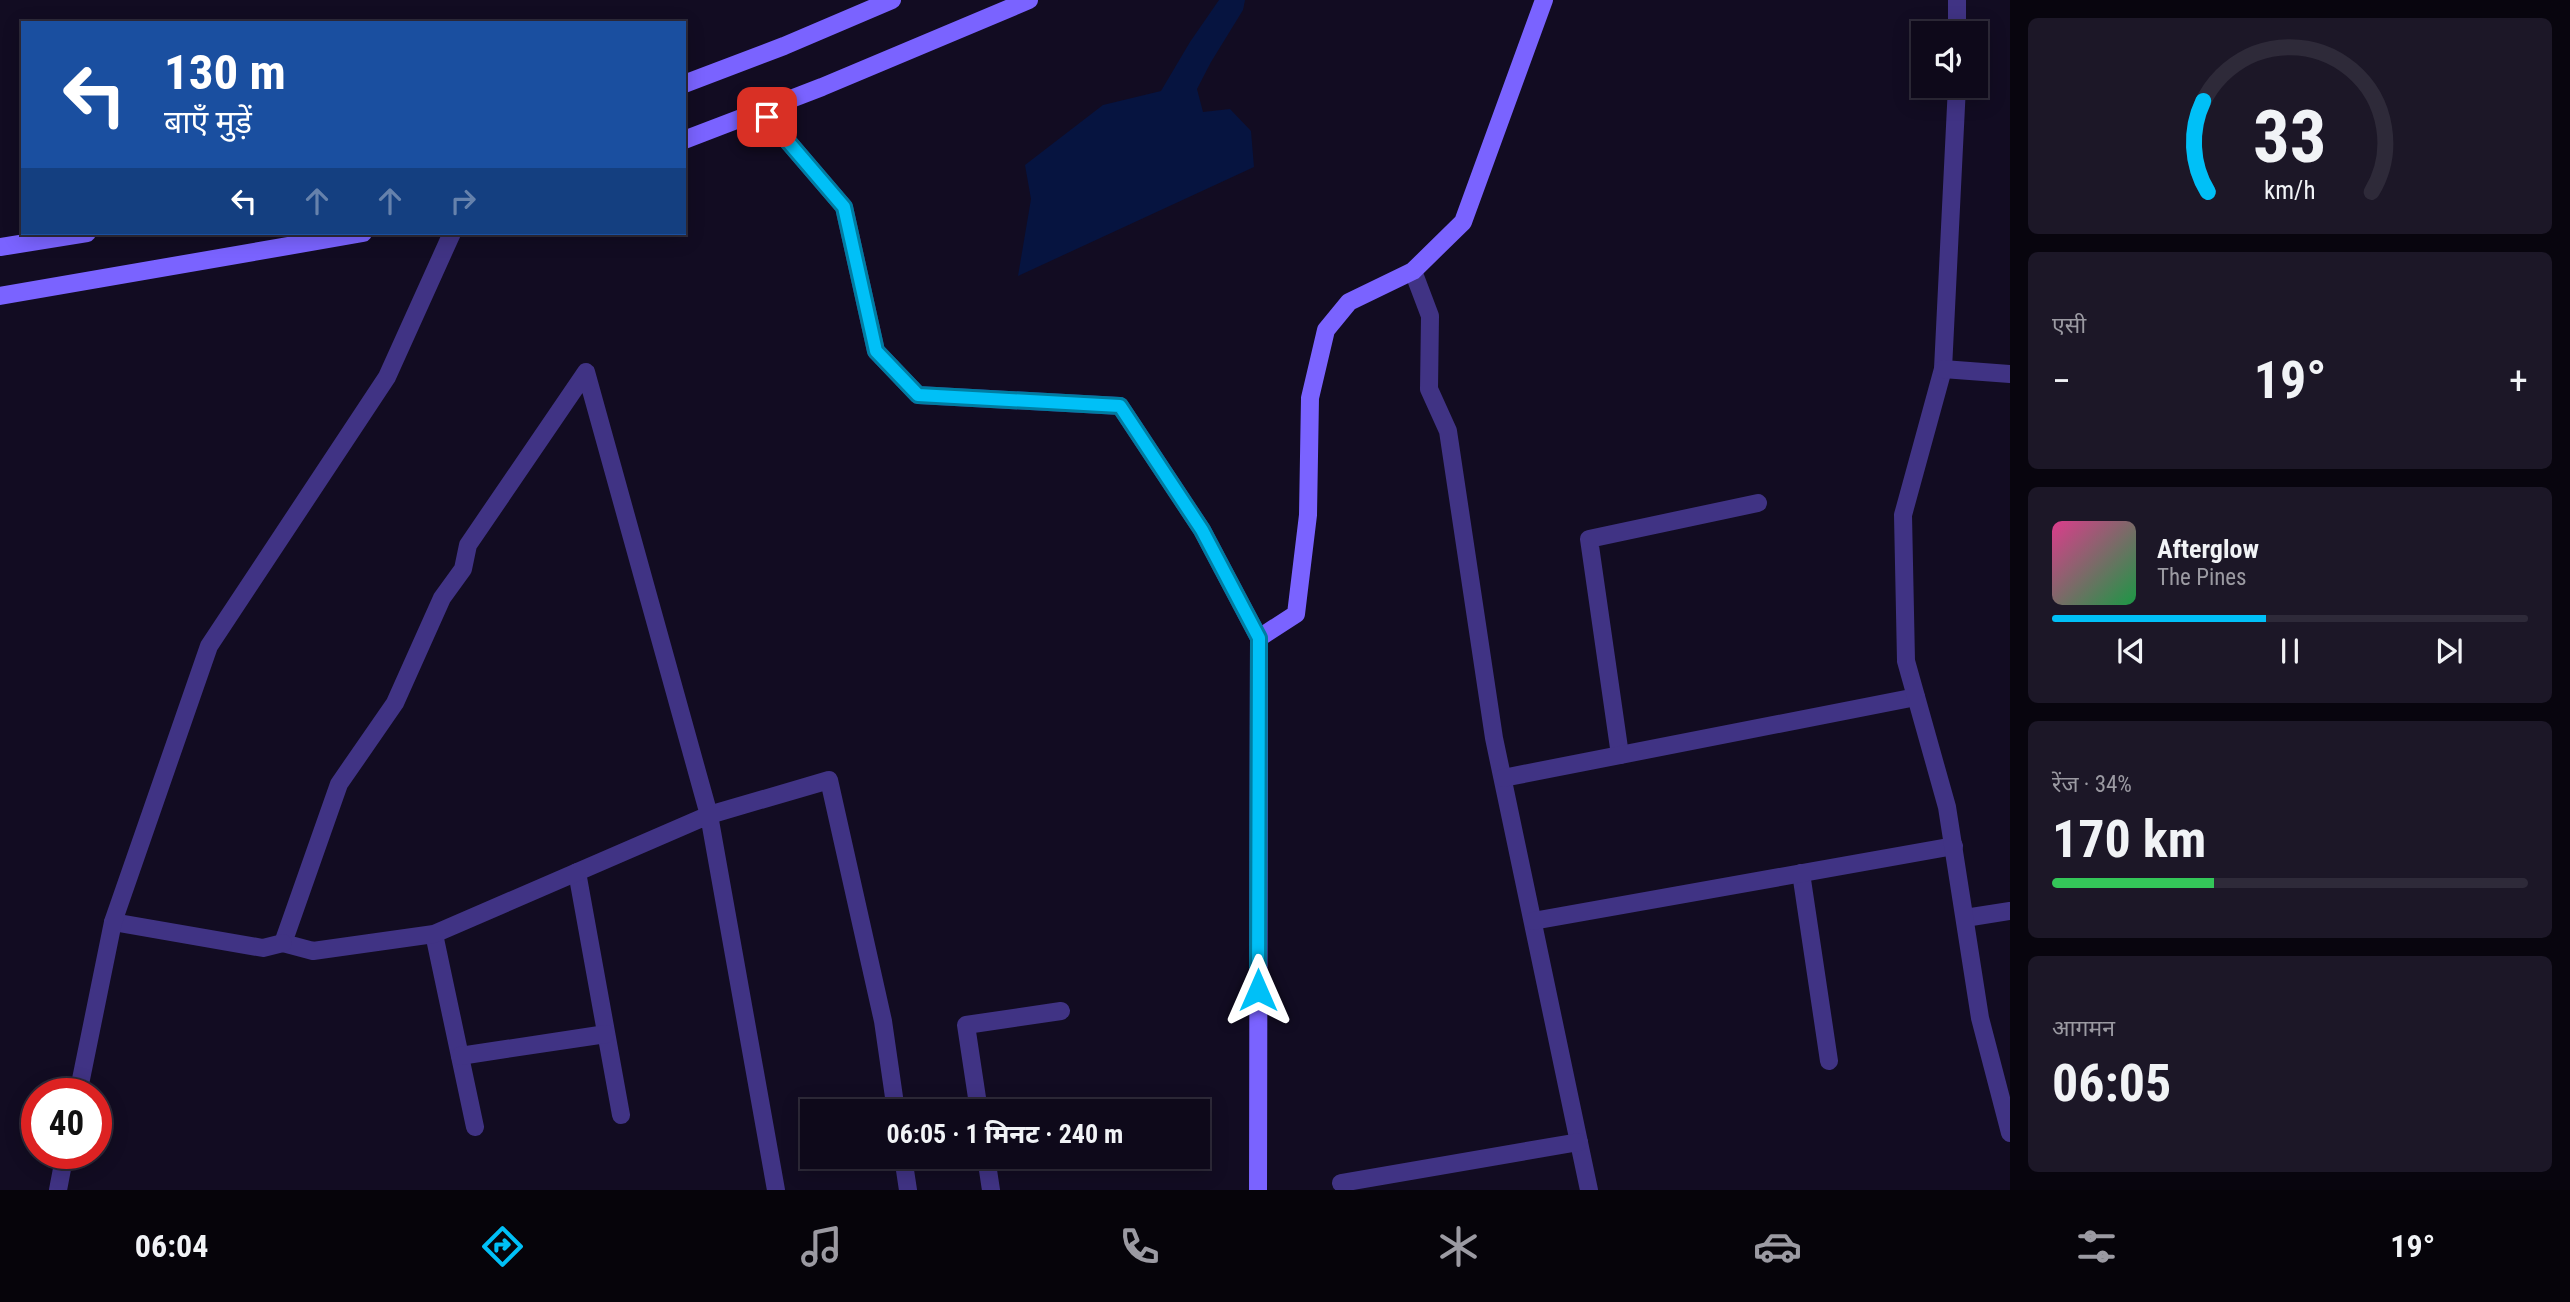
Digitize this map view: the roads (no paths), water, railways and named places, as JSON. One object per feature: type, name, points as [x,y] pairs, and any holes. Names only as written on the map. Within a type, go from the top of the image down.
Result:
[{"type":"main road","points":[[686,83],[892,0]]},
{"type":"main road","points":[[686,141],[1029,0]]},
{"type":"main road","points":[[1258,1190],[1259,638],[1296,614],[1308,515],[1310,398],[1326,330],[1349,302],[1413,271],[1463,222],[1544,0]]},
{"type":"main road","points":[[0,247],[75,235]]},
{"type":"main road","points":[[0,296],[351,235]]},
{"type":"street","points":[[1957,0],[1957,21]]},
{"type":"street","points":[[1956,98],[1943,369],[1903,515],[1906,661],[1947,807],[1980,1018],[2010,1133]]},
{"type":"street","points":[[686,141],[767,114],[844,207],[876,351],[918,395],[1120,406],[1202,530],[1259,638]]},
{"type":"street","points":[[81,1078],[113,922],[209,646],[387,377],[451,235]]},
{"type":"street","points":[[1413,271],[1430,316],[1429,389],[1448,431],[1494,738],[1589,1190]]},
{"type":"street","points":[[1943,369],[2010,374]]},
{"type":"street","points":[[283,943],[339,784],[395,703],[442,598],[463,569],[468,545],[586,372],[709,815],[776,1190]]},
{"type":"street","points":[[1620,755],[1588,539],[1758,503]]},
{"type":"street","points":[[1503,778],[1916,697]]},
{"type":"street","points":[[113,922],[263,948],[283,943],[313,951],[434,934],[709,815],[829,780],[883,1021],[894,1099]]},
{"type":"street","points":[[1533,921],[1954,846]]},
{"type":"street","points":[[577,872],[621,1115]]},
{"type":"street","points":[[1801,873],[1829,1061]]},
{"type":"street","points":[[1965,918],[2010,911]]},
{"type":"street","points":[[434,934],[475,1126]]},
{"type":"street","points":[[977,1099],[966,1025],[1061,1011]]},
{"type":"street","points":[[460,1056],[606,1034]]},
{"type":"street","points":[[1341,1182],[1579,1142]]},
{"type":"street","points":[[58,1190],[62,1169]]},
{"type":"street","points":[[905,1169],[908,1190]]},
{"type":"street","points":[[988,1169],[991,1190]]},
{"type":"water","points":[[1219,0],[1245,0],[1243,10],[1197,89],[1203,112],[1230,109],[1251,131],[1254,167],[1018,276],[1031,199],[1025,165],[1103,105],[1161,91]]}]
